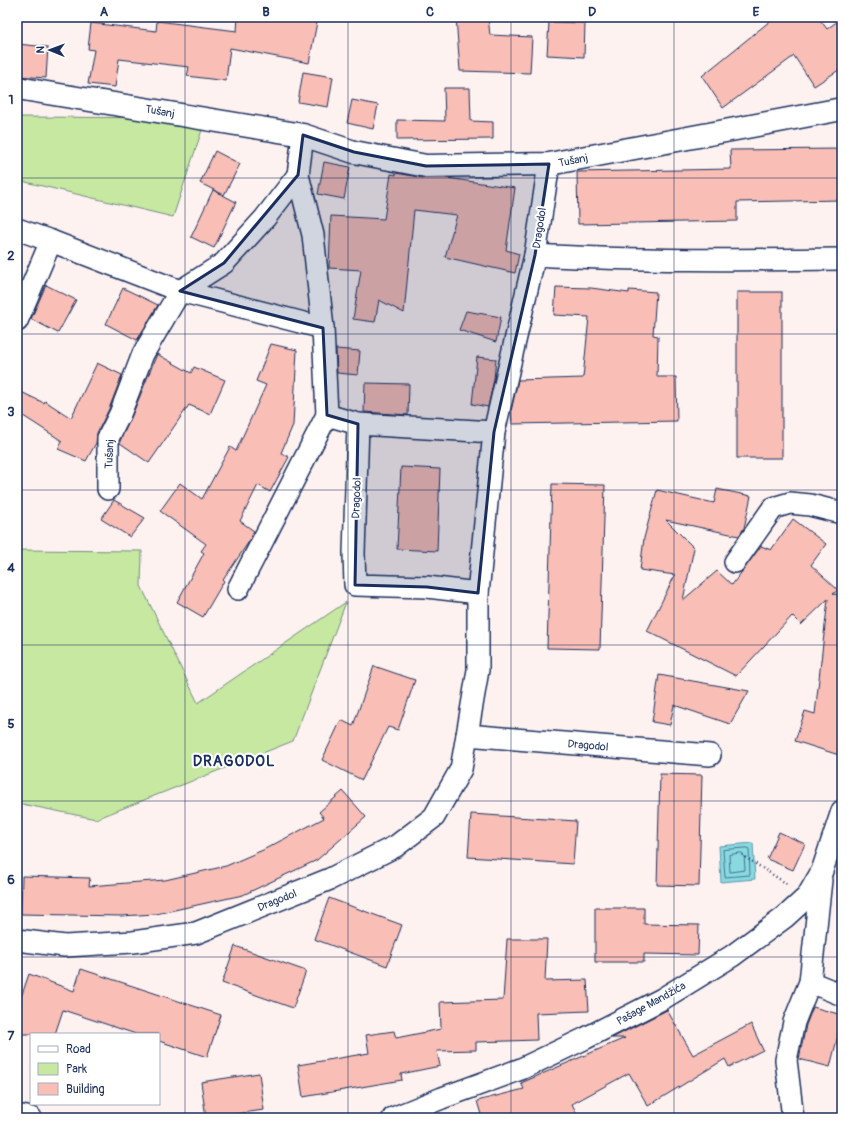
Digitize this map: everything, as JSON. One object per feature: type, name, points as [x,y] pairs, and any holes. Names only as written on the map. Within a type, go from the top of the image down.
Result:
[{"type":"street","name":"Tušanj","points":[[17,88],[303,135],[354,152],[426,166],[549,164],[842,109]]},
{"type":"street","points":[[238,589],[327,415],[323,328],[313,235],[298,176],[303,135]]},
{"type":"street","name":"Dragodol","points":[[17,940],[64,946],[133,942],[196,933],[330,879],[396,846],[434,817],[461,769],[467,735],[478,670],[478,593],[494,432],[535,256],[549,164]]},
{"type":"street","name":"Tušanj","points":[[108,489],[108,438],[120,414],[142,354],[180,291],[224,263],[265,218],[298,176]]},
{"type":"street","points":[[17,229],[51,240],[180,291],[323,328]]},
{"type":"street","points":[[17,321],[51,240]]},
{"type":"street","points":[[535,256],[606,259],[842,259]]},
{"type":"street","points":[[327,415],[358,424],[494,432]]},
{"type":"street","name":"Dragodol","points":[[358,424],[354,553],[355,585],[427,587],[478,593]]},
{"type":"street","points":[[735,562],[773,508],[790,503],[810,505],[842,513]]},
{"type":"street","name":"Dragodol","points":[[467,735],[710,755]]},
{"type":"street","name":"Pašage Mandžića","points":[[392,1118],[521,1069],[662,999],[732,956],[785,917],[807,897],[822,871],[842,812]]},
{"type":"street","points":[[793,1118],[786,1060],[794,1022],[810,982],[822,871]]},
{"type":"street","points":[[810,982],[842,995]]},
{"type":"street","points":[[17,1115],[30,1118]]},
{"type":"path","points":[[742,855],[807,897]]},
{"type":"highlighted area","points":[[303,135],[354,152],[426,166],[549,164],[535,255],[494,432],[478,593],[427,587],[355,585],[358,424],[327,415],[323,328],[180,291],[224,263],[298,175]]},
{"type":"green space","points":[[17,117],[206,118],[173,217],[17,180]]},
{"type":"green space","points":[[17,550],[142,551],[141,586],[198,703],[346,602],[293,741],[96,819],[17,803]]},
{"type":"water","points":[[753,843],[755,879],[721,882],[719,846]]},
{"type":"building","points":[[238,17],[318,17],[309,63],[230,48],[226,81],[187,76],[189,67],[119,59],[115,87],[88,84],[94,50],[88,49],[91,23],[156,31],[157,21],[237,31]]},
{"type":"building","points":[[456,17],[488,17],[490,35],[532,37],[530,73],[460,71]]},
{"type":"building","points":[[775,17],[818,17],[827,29],[842,18],[842,68],[814,86],[794,56],[723,108],[702,76]]},
{"type":"building","points":[[549,22],[585,23],[584,57],[547,55]]},
{"type":"building","points":[[17,44],[48,47],[46,78],[17,76]]},
{"type":"building","points":[[303,72],[333,77],[328,107],[298,102]]},
{"type":"building","points":[[444,88],[470,88],[471,121],[493,122],[493,139],[397,140],[397,120],[445,121]]},
{"type":"building","points":[[352,100],[378,105],[373,129],[347,123]]},
{"type":"building","points":[[842,149],[842,200],[737,202],[737,221],[578,224],[577,172],[731,169],[730,150]]},
{"type":"building","points":[[215,151],[240,164],[224,195],[200,183]]},
{"type":"building","points":[[324,162],[350,167],[344,199],[318,194]]},
{"type":"building","points":[[396,173],[424,178],[447,178],[515,188],[506,250],[519,254],[515,273],[445,257],[457,215],[414,210],[404,313],[379,300],[375,322],[353,319],[361,270],[329,268],[331,216],[384,219],[391,174],[396,175]]},
{"type":"building","points":[[213,190],[236,202],[214,248],[191,237]]},
{"type":"building","points":[[46,285],[76,300],[58,333],[31,319]]},
{"type":"building","points":[[556,287],[591,288],[629,293],[629,290],[656,292],[653,335],[658,336],[657,377],[676,377],[677,421],[512,424],[511,411],[518,380],[583,378],[589,317],[554,315]]},
{"type":"building","points":[[123,288],[158,305],[137,340],[106,324]]},
{"type":"building","points":[[737,292],[782,292],[782,458],[737,458]]},
{"type":"building","points":[[466,311],[501,317],[496,342],[459,330]]},
{"type":"building","points":[[271,344],[297,350],[293,425],[281,453],[289,457],[270,492],[258,485],[240,521],[254,531],[250,540],[223,580],[224,581],[203,617],[177,602],[204,553],[201,551],[206,544],[160,511],[180,483],[202,499],[230,447],[236,451],[266,385],[256,381]]},
{"type":"building","points":[[336,349],[360,351],[358,375],[337,373]]},
{"type":"building","points":[[157,354],[191,373],[194,367],[225,380],[210,414],[189,405],[149,463],[120,443],[120,441]]},
{"type":"building","points":[[477,357],[496,359],[494,379],[488,407],[472,404]]},
{"type":"building","points":[[97,363],[122,375],[109,409],[97,433],[96,443],[86,461],[58,449],[62,441],[17,412],[17,390],[44,403],[45,401],[71,418]]},
{"type":"building","points":[[365,383],[409,384],[408,415],[364,412]]},
{"type":"building","points":[[401,467],[440,469],[437,551],[397,549]]},
{"type":"building","points":[[552,484],[605,485],[600,649],[547,648]]},
{"type":"building","points":[[717,489],[751,496],[744,528],[739,536],[666,520],[694,548],[683,600],[717,571],[732,585],[761,546],[771,550],[793,519],[826,544],[811,565],[838,590],[833,594],[842,595],[842,756],[795,741],[805,711],[815,714],[828,599],[801,625],[792,616],[736,676],[647,631],[675,575],[640,570],[644,538],[657,490],[714,503]]},
{"type":"building","points":[[114,500],[145,518],[130,537],[101,519]]},
{"type":"building","points":[[374,666],[415,680],[398,730],[388,727],[362,780],[322,760],[341,720],[353,726]]},
{"type":"building","points":[[659,675],[749,691],[730,724],[674,705],[670,725],[652,722]]},
{"type":"building","points":[[660,774],[702,775],[699,886],[657,885]]},
{"type":"building","points":[[343,791],[366,817],[317,860],[243,895],[156,914],[121,916],[21,914],[22,876],[90,878],[89,886],[165,880],[226,866],[263,850],[324,818],[319,812]]},
{"type":"building","points":[[471,814],[576,821],[573,864],[468,857]]},
{"type":"building","points":[[779,832],[805,844],[793,870],[767,859]]},
{"type":"building","points":[[329,898],[402,925],[387,966],[314,939]]},
{"type":"building","points":[[595,908],[644,908],[644,924],[699,925],[698,955],[644,954],[644,962],[595,962]]},
{"type":"building","points":[[507,939],[547,939],[545,981],[587,980],[589,1011],[536,1013],[537,1040],[476,1042],[476,1050],[437,1051],[440,1066],[401,1074],[402,1080],[303,1097],[298,1065],[369,1053],[366,1035],[394,1031],[396,1038],[441,1029],[440,1002],[503,1000]]},
{"type":"building","points":[[235,946],[306,971],[293,1008],[222,983]]},
{"type":"building","points":[[81,969],[221,1015],[207,1057],[160,1041],[160,1033],[133,1033],[63,1010],[55,1033],[17,1034],[17,1009],[29,974],[74,991]]},
{"type":"building","points":[[813,1007],[842,1015],[830,1067],[799,1059],[806,1025]]},
{"type":"building","points":[[667,1010],[693,1055],[751,1024],[763,1050],[729,1067],[725,1059],[648,1106],[629,1073],[572,1104],[579,1118],[482,1118],[477,1101],[524,1089],[521,1083],[625,1038],[612,1038]]},
{"type":"building","points":[[259,1073],[264,1110],[206,1118],[201,1082]]},
{"type":"district","name":"DRAGODOL","points":[[234,761]]}]
